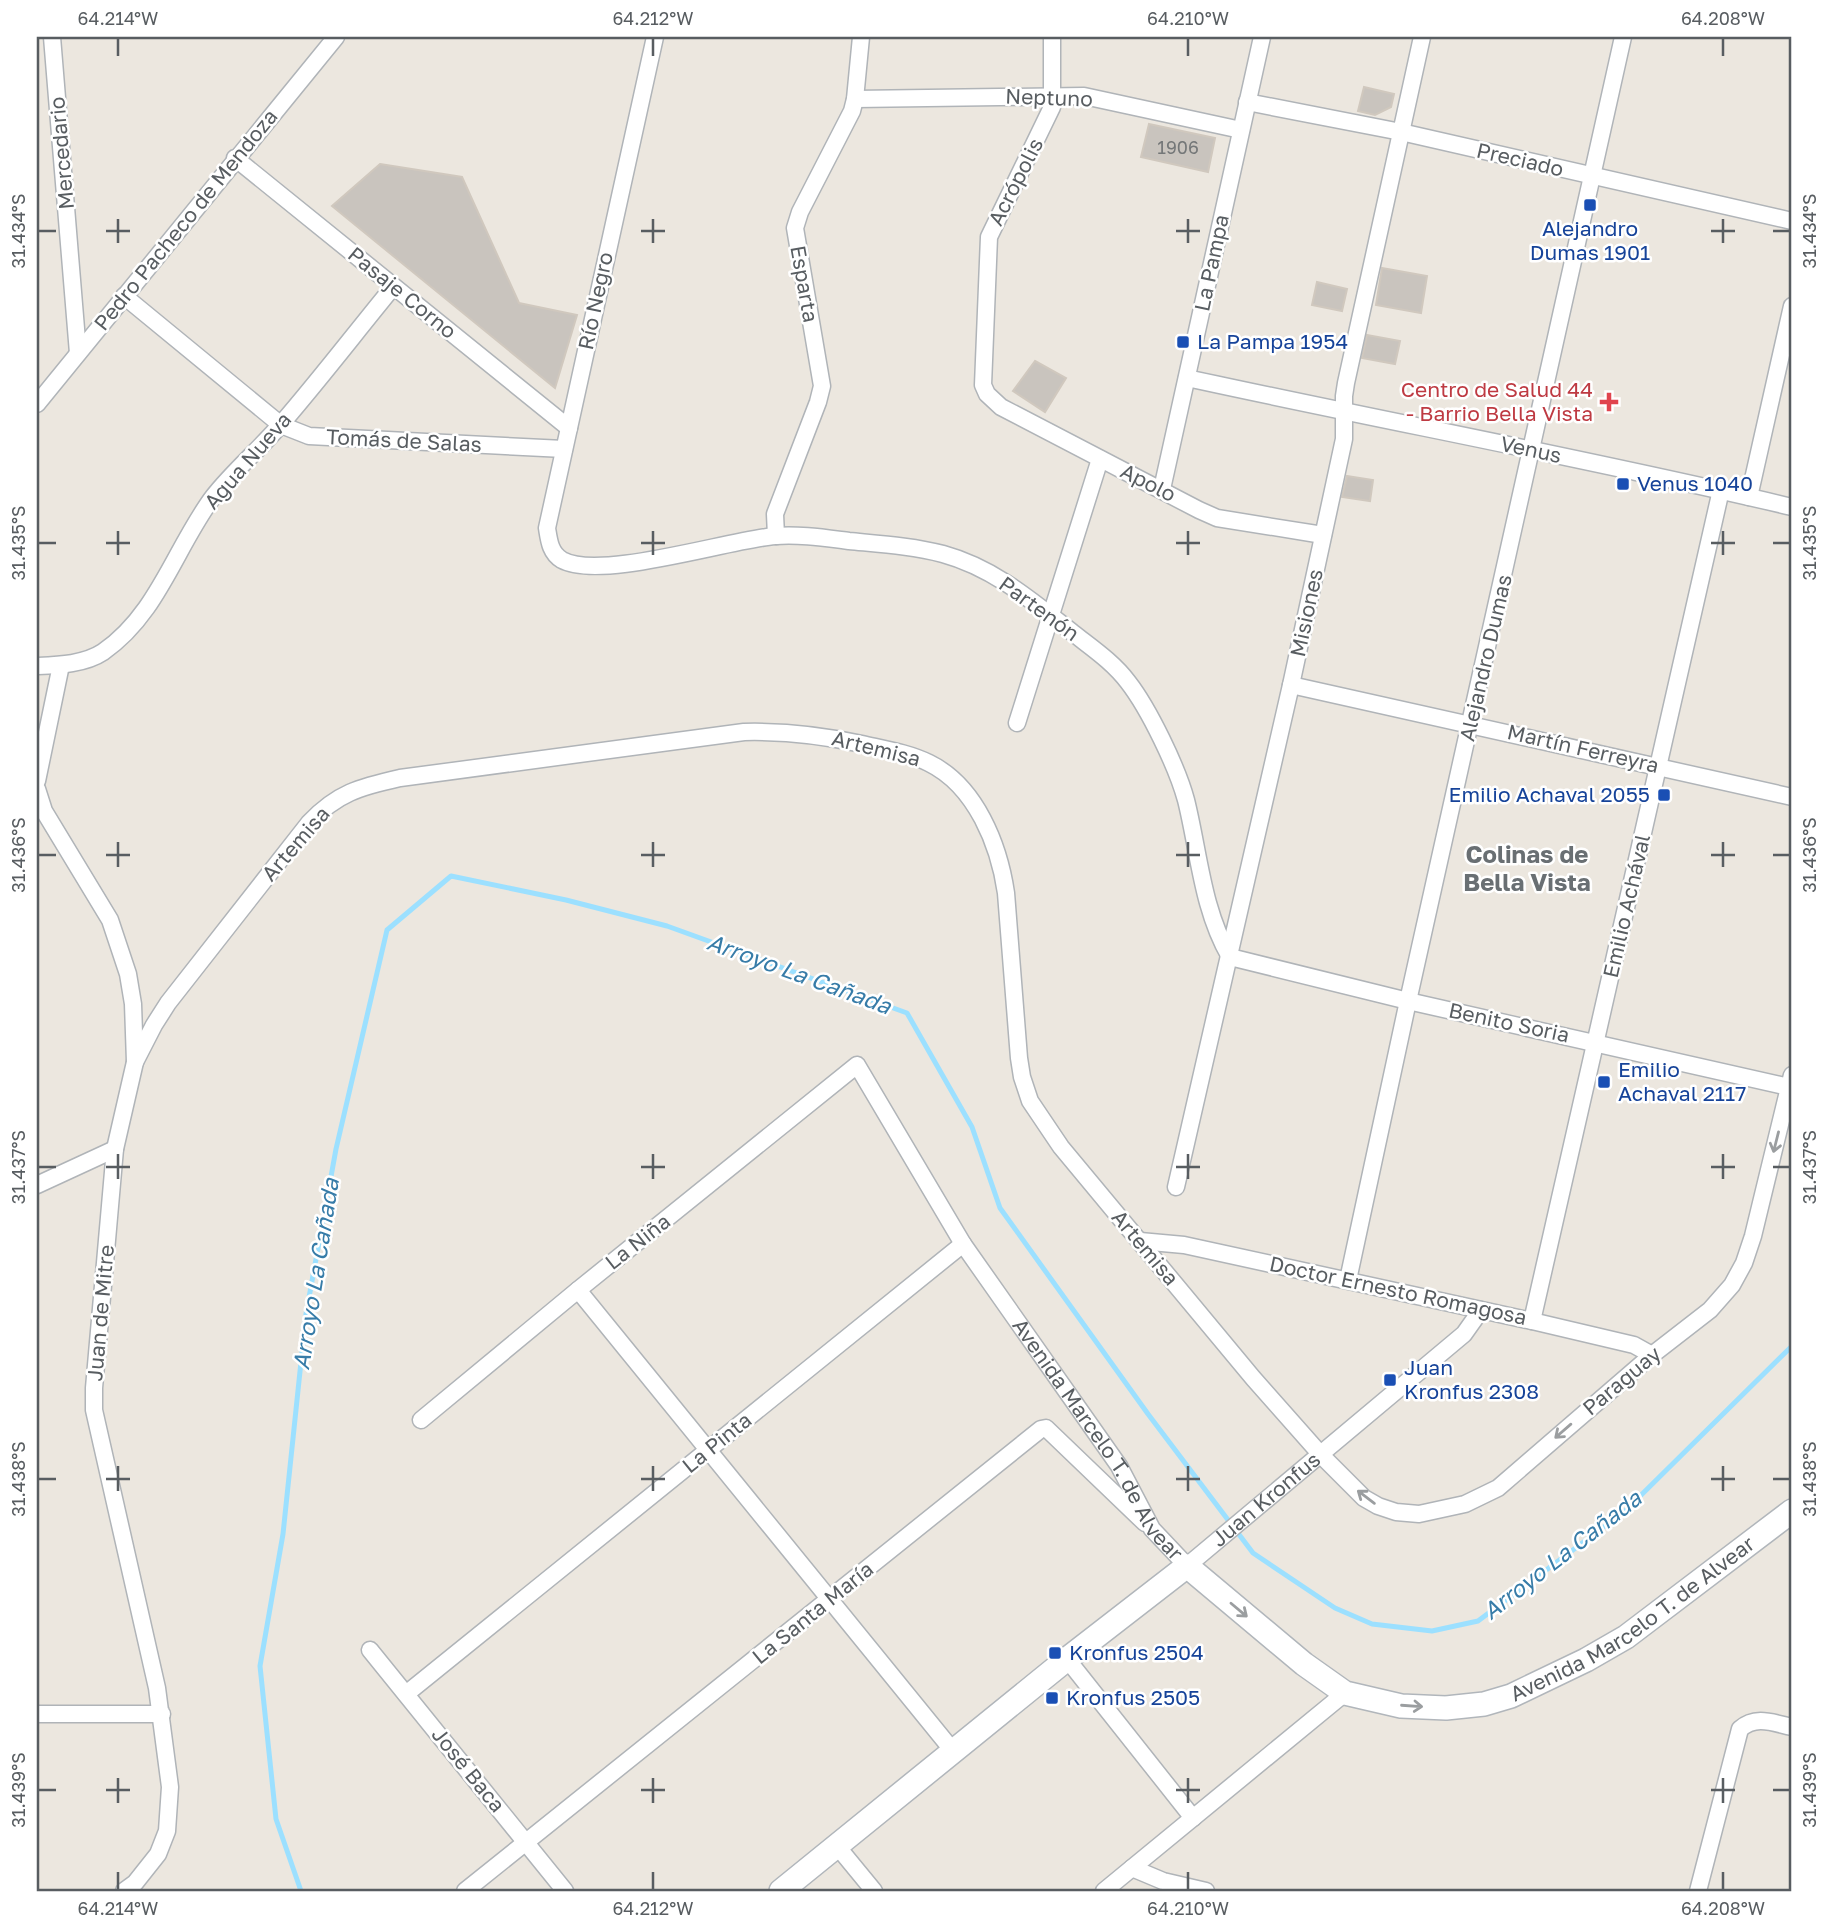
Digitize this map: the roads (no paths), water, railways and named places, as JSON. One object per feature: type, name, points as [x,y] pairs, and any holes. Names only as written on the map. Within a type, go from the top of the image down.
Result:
[{"type":"main road","name":"Avenida Marcelo T. de Alvear","points":[[1187,1566],[1304,1664],[1345,1693],[1401,1706],[1446,1709],[1484,1704],[1511,1696],[1586,1660],[1626,1637],[1792,1511]]},
{"type":"main road","name":"Juan Kronfus","points":[[781,1891],[1067,1658],[1187,1566]]},
{"type":"street","name":"Mercedario","points":[[52,37],[78,353]]},
{"type":"street","name":"Pedro Pacheco de Mendoza","points":[[37,404],[336,37]]},
{"type":"street","name":"Río Negro","points":[[564,561],[555,555],[547,528],[655,37]]},
{"type":"street","name":"Esparta","points":[[776,536],[775,514],[822,386],[795,228],[800,212],[847,123],[855,99],[861,37]]},
{"type":"street","points":[[1052,37],[1054,96]]},
{"type":"street","name":"La Pampa","points":[[1162,489],[1262,37]]},
{"type":"street","name":"Misiones","points":[[1176,1187],[1230,957],[1344,439],[1346,383],[1422,37]]},
{"type":"street","name":"Alejandro Dumas","points":[[1348,1280],[1623,37]]},
{"type":"street","name":"Neptuno","points":[[855,99],[1054,96],[1102,99],[1241,130]]},
{"type":"street","name":"Acrópolis","points":[[987,394],[983,385],[989,237],[1043,128],[1054,96]]},
{"type":"street","name":"Preciado","points":[[1247,102],[1401,132],[1792,221]]},
{"type":"street","name":"Pasaje Corno","points":[[235,158],[569,428]]},
{"type":"street","name":"Agua Nueva","points":[[37,666],[92,659],[131,629],[176,562],[214,495],[281,425],[393,287]]},
{"type":"street","name":"Tomás de Salas","points":[[124,296],[281,425],[309,436],[564,449]]},
{"type":"street","points":[[1749,497],[1792,306]]},
{"type":"street","name":"Venus","points":[[1187,378],[1344,413],[1532,449],[1792,507]]},
{"type":"street","name":"Apolo","points":[[987,394],[1001,407],[1217,518],[1323,535]]},
{"type":"street","points":[[1017,723],[1100,459]]},
{"type":"street","name":"Emilio Achával","points":[[1532,1321],[1721,490]]},
{"type":"street","name":"Partenón","points":[[564,561],[610,566],[776,536],[899,546],[944,554],[977,566],[1014,586],[1112,664],[1141,702],[1178,775],[1186,800],[1210,914],[1221,943],[1230,957]]},
{"type":"street","points":[[37,781],[61,665]]},
{"type":"street","name":"Martín Ferreyra","points":[[1291,685],[1792,797]]},
{"type":"street","name":"Artemisa","points":[[135,1062],[168,1003],[309,823],[342,795],[400,778],[744,732],[787,731],[825,736],[898,752],[930,763],[950,777],[975,805],[987,826],[1003,872],[1019,1058],[1030,1101],[1061,1147],[1253,1378],[1322,1456]]},
{"type":"street","name":"Juan de Mitre","points":[[37,789],[44,811],[110,920],[134,1004],[135,1062],[115,1149],[94,1410],[162,1714],[170,1811],[167,1831],[158,1854],[140,1877],[124,1891]]},
{"type":"street","name":"Benito Soria","points":[[1230,957],[1408,1001],[1791,1081]]},
{"type":"street","name":"Avenida Marcelo T. de Alvear","points":[[857,1065],[963,1244],[1119,1466],[1152,1529],[1187,1566]]},
{"type":"street","name":"La Niña","points":[[421,1420],[857,1065]]},
{"type":"street","name":"Paraguay","points":[[1322,1456],[1364,1498],[1396,1512],[1419,1514],[1465,1504],[1498,1488],[1652,1355],[1710,1310],[1732,1285],[1744,1263],[1753,1236],[1791,1081]]},
{"type":"street","points":[[37,1185],[115,1149]]},
{"type":"street","name":"Doctor Ernesto Romagosa","points":[[1140,1241],[1184,1245],[1348,1280],[1634,1345],[1652,1355]]},
{"type":"street","name":"La Pinta","points":[[406,1694],[963,1244]]},
{"type":"street","points":[[578,1290],[953,1751]]},
{"type":"street","name":"Juan Kronfus","points":[[1187,1566],[1465,1335],[1481,1310]]},
{"type":"street","name":"La Santa María","points":[[466,1891],[1041,1429],[1046,1428],[1152,1529]]},
{"type":"street","name":"José Baca","points":[[370,1650],[565,1891]]},
{"type":"street","points":[[1067,1658],[1193,1818]]},
{"type":"street","points":[[1104,1891],[1345,1693]]},
{"type":"street","points":[[37,1714],[162,1714]]},
{"type":"street","points":[[1698,1891],[1740,1729],[1747,1723],[1758,1720],[1792,1727]]},
{"type":"street","points":[[836,1846],[874,1891]]},
{"type":"street","points":[[1132,1868],[1163,1881],[1206,1891]]},
{"type":"waterway","name":"Arroyo La Cañada","points":[[301,1891],[276,1819],[260,1666],[283,1534],[306,1314],[336,1149],[387,930],[451,876],[566,900],[667,926],[907,1013],[972,1127],[1000,1208],[1148,1414],[1253,1553],[1335,1608],[1372,1624],[1432,1631],[1478,1621],[1625,1511],[1792,1346]]},
{"type":"place","name":"Alejandro Dumas 1901","points":[[1590,205]]},
{"type":"place","name":"La Pampa 1954","points":[[1183,342]]},
{"type":"place","name":"Centro de Salud 44 - Barrio Bella Vista","points":[[1609,402]]},
{"type":"place","name":"Venus 1040","points":[[1623,484]]},
{"type":"place","name":"Emilio Achaval 2055","points":[[1664,795]]},
{"type":"place","name":"Emilio Achaval 2117","points":[[1604,1082]]},
{"type":"place","name":"Juan Kronfus 2308","points":[[1390,1380]]},
{"type":"place","name":"Kronfus 2504","points":[[1055,1653]]},
{"type":"place","name":"Kronfus 2505","points":[[1052,1698]]},
{"type":"district","name":"Colinas de Bella Vista","points":[[1527,869]]}]
